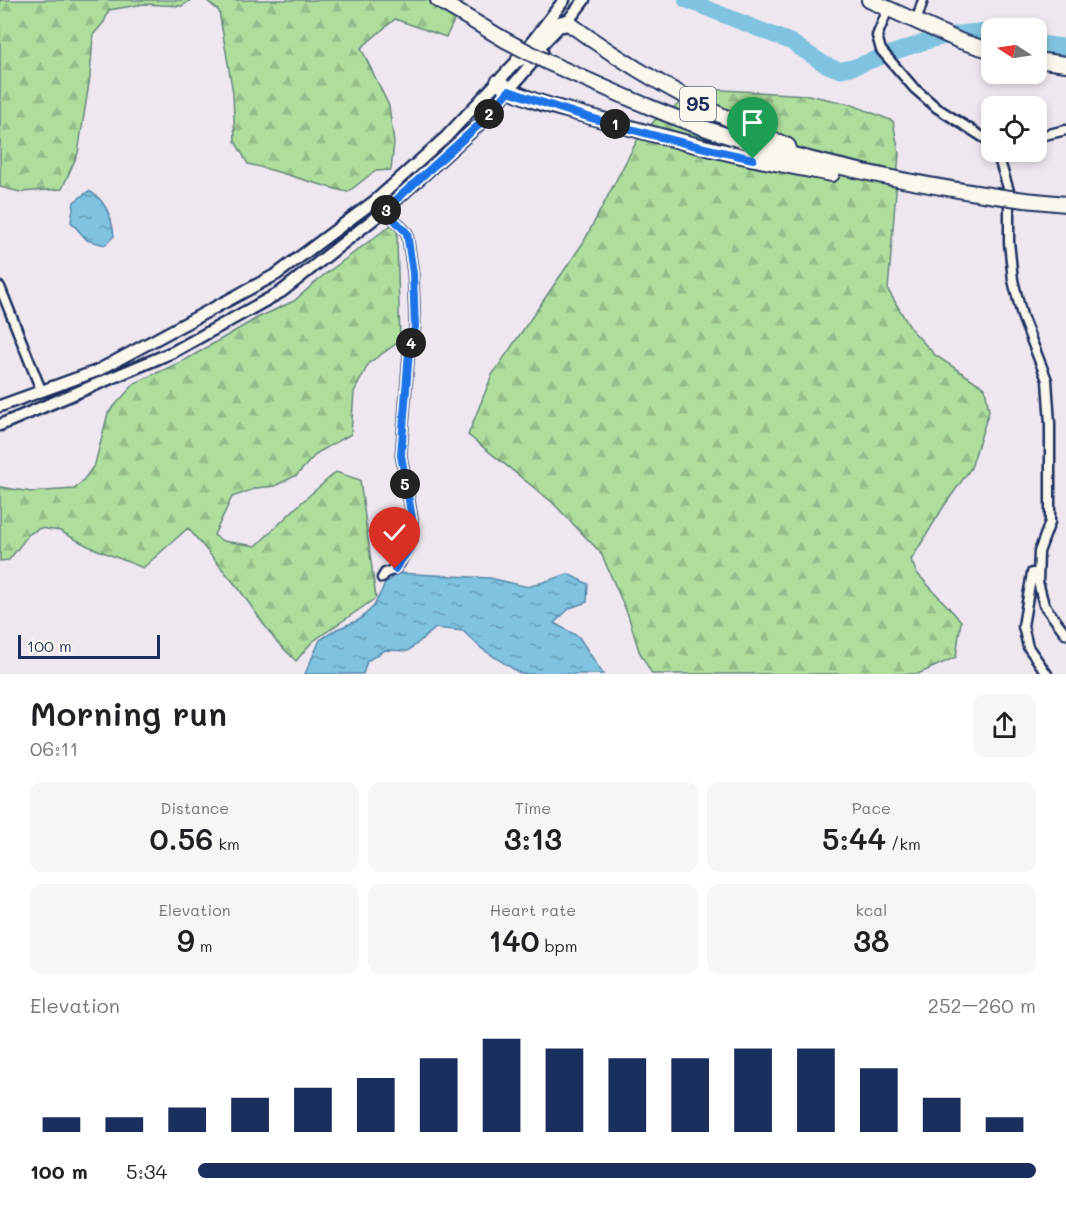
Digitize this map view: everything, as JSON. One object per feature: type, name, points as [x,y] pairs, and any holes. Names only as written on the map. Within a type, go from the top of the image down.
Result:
[{"type":"main road","name":"95","points":[[438,0],[547,62],[715,132],[839,167],[947,189]]},
{"type":"main road","points":[[869,0],[960,41],[981,48]]},
{"type":"main road","name":"95","points":[[567,22],[595,43],[712,112],[839,167]]},
{"type":"main road","points":[[519,59],[533,51],[559,24],[567,22]]},
{"type":"main road","points":[[1047,61],[1066,64]]},
{"type":"main road","name":"95","points":[[504,87],[540,102],[705,149],[890,184],[1066,204]]},
{"type":"street","points":[[0,425],[173,352],[281,292],[385,210],[482,122],[519,59],[564,0]]},
{"type":"street","points":[[0,406],[97,370],[277,274],[376,200],[504,87],[567,22],[584,0]]},
{"type":"street","points":[[916,22],[923,0]]},
{"type":"street","points":[[888,9],[877,36],[881,50],[914,88],[937,108],[981,136]]},
{"type":"street","points":[[1047,134],[1066,130]]},
{"type":"street","points":[[1000,162],[1009,191],[1009,242],[1013,280],[1022,316],[1047,380],[1051,513],[1039,552],[1038,582],[1044,605],[1066,634]]},
{"type":"street","points":[[376,200],[407,233],[413,273],[415,327],[409,351],[401,455],[412,518],[412,540],[400,563],[395,569],[385,573],[382,578]]},
{"type":"street","points":[[0,288],[41,390]]},
{"type":"street","points":[[1038,573],[1032,573],[1023,626],[1028,647],[1047,674]]},
{"type":"green space","points":[[0,0],[191,0],[182,6],[144,4],[109,10],[104,22],[93,35],[90,77],[78,153],[62,189],[20,192],[0,187]]},
{"type":"green space","points":[[206,0],[464,0],[446,37],[395,19],[361,48],[389,106],[394,143],[391,170],[375,171],[348,192],[248,164],[235,141],[233,93],[219,11]]},
{"type":"green space","points":[[705,89],[808,95],[850,104],[893,121],[899,154],[888,290],[911,329],[935,355],[985,388],[989,411],[971,468],[944,506],[911,560],[917,573],[961,621],[956,657],[918,674],[652,674],[639,651],[628,615],[601,553],[552,502],[468,435],[492,375],[583,243],[639,137],[660,115]]},
{"type":"green space","points":[[398,220],[400,341],[369,363],[354,392],[351,434],[317,453],[297,475],[275,486],[257,488],[232,497],[214,535],[223,541],[256,546],[336,472],[360,480],[376,598],[312,642],[296,661],[275,640],[239,589],[188,528],[143,568],[88,546],[60,531],[40,528],[29,534],[9,560],[0,561],[0,487],[31,492],[74,489],[95,464],[108,413],[135,383],[187,359],[257,318],[294,301],[320,278]]},
{"type":"water","points":[[89,191],[104,204],[112,223],[114,236],[105,245],[87,240],[71,222],[74,202]]},
{"type":"water","points":[[397,573],[490,578],[528,587],[568,574],[588,584],[587,602],[570,608],[554,623],[579,637],[603,674],[521,674],[482,649],[463,631],[436,628],[408,651],[385,650],[367,661],[363,674],[305,674],[320,640],[337,629],[359,620],[374,606],[385,584]]},
{"type":"waterway","points":[[686,0],[791,42],[824,64],[839,70],[943,37],[981,32]]},
{"type":"waterway","points":[[1047,44],[1066,47]]},
{"type":"route","points":[[395,569],[408,551],[412,540],[412,518],[401,455],[409,351],[415,327],[413,273],[407,233],[385,210],[482,122],[509,91],[626,127],[705,149],[753,159]]}]
